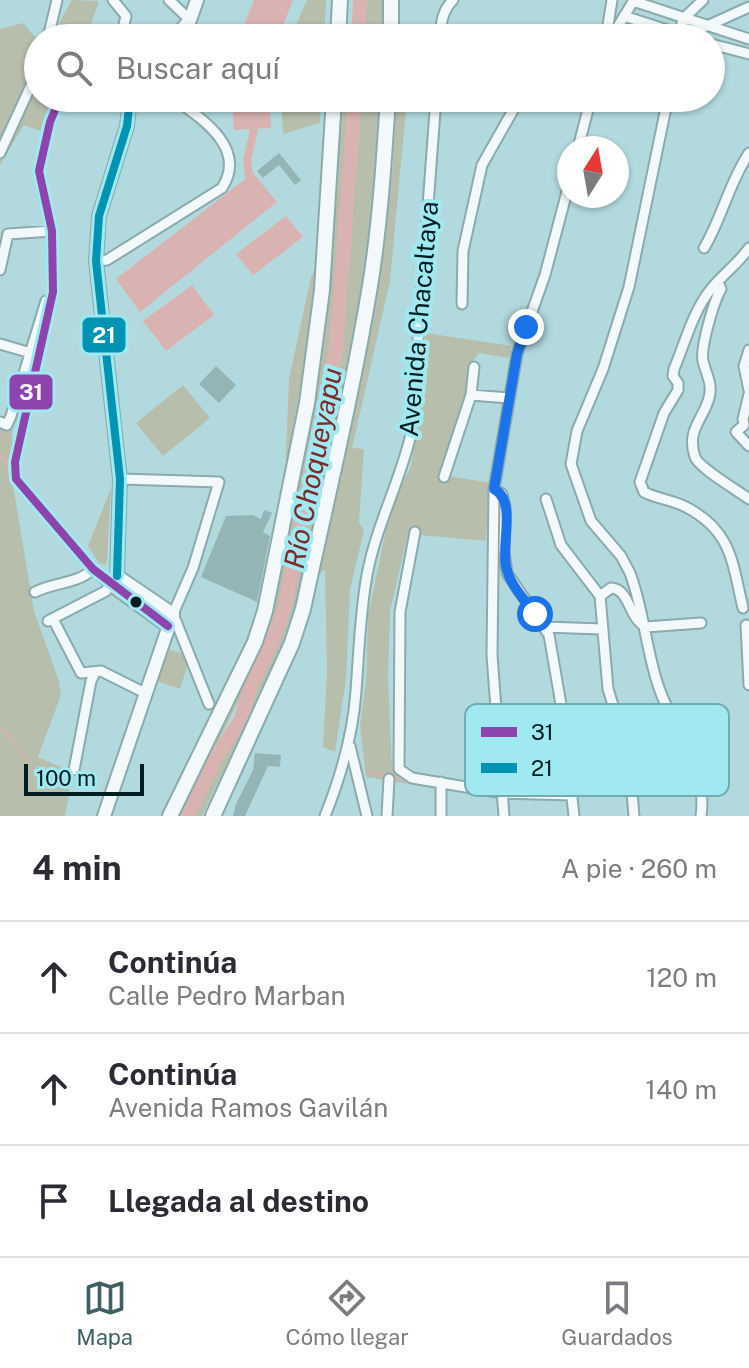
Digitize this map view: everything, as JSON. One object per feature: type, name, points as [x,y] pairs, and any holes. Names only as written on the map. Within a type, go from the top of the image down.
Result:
[{"type":"highway","points":[[339,24],[340,0]]},
{"type":"highway","points":[[391,0],[391,24]]},
{"type":"highway","points":[[170,816],[255,642],[265,611],[307,403],[322,290],[333,112]]},
{"type":"highway","points":[[213,816],[292,643],[303,609],[354,375],[370,284],[381,200],[387,112]]},
{"type":"main road","points":[[186,24],[197,0]]},
{"type":"main road","points":[[104,816],[170,620],[113,580],[120,479],[96,261],[99,216],[128,112]]},
{"type":"street","points":[[51,24],[57,0]]},
{"type":"street","points":[[113,0],[126,16],[124,24]]},
{"type":"street","points":[[169,0],[190,20]]},
{"type":"street","points":[[441,24],[446,7],[453,0]]},
{"type":"street","points":[[610,24],[612,0]]},
{"type":"street","points":[[682,24],[683,19],[703,0]]},
{"type":"street","points":[[619,24],[633,1],[700,24]]},
{"type":"street","points":[[711,24],[749,7]]},
{"type":"street","points":[[624,16],[646,24]]},
{"type":"street","points":[[725,32],[749,39]]},
{"type":"street","points":[[725,48],[749,54]]},
{"type":"street","points":[[0,153],[24,101]]},
{"type":"street","points":[[54,112],[39,171],[52,231],[52,288],[35,381],[15,462],[16,479],[93,569],[113,580],[106,591],[50,620],[79,671],[84,674],[101,671],[145,693]]},
{"type":"street","points":[[96,261],[107,260],[222,188],[229,165],[224,143],[191,112]]},
{"type":"street","name":"Avenida Chacaltaya","points":[[325,816],[345,763],[356,694],[359,632],[368,571],[382,516],[407,454],[411,434],[435,112]]},
{"type":"street","points":[[462,304],[463,251],[482,165],[512,112]]},
{"type":"street","points":[[581,136],[587,112]]},
{"type":"street","points":[[665,112],[629,287],[603,369],[577,431],[571,464],[591,521],[614,547],[630,573],[646,627],[659,689],[666,704]]},
{"type":"street","points":[[704,248],[716,227],[730,187],[749,153]]},
{"type":"street","points":[[496,704],[492,655],[494,489],[517,354],[545,275],[563,208]]},
{"type":"street","points":[[0,270],[8,234],[52,231]]},
{"type":"street","points":[[743,608],[728,546],[720,534],[682,505],[644,492],[640,482],[664,413],[678,390],[674,369],[696,315],[707,294],[739,263],[749,248]]},
{"type":"street","points":[[739,263],[749,271]]},
{"type":"street","points":[[718,282],[721,289],[713,306],[702,356],[710,384],[709,398],[695,427],[693,446],[699,464],[749,499]]},
{"type":"street","points":[[0,422],[7,425],[11,416],[52,288]]},
{"type":"street","points":[[0,344],[31,353]]},
{"type":"street","points":[[749,350],[744,366],[749,392],[743,419],[746,428],[736,432],[749,446]]},
{"type":"street","points":[[444,477],[471,395],[474,367]]},
{"type":"street","points":[[471,395],[509,398]]},
{"type":"street","points":[[120,479],[219,482],[193,568],[170,620],[209,704]]},
{"type":"street","points":[[494,489],[502,494],[505,506],[504,558],[507,573],[545,627],[553,654],[560,704]]},
{"type":"street","points":[[546,499],[561,545],[600,596],[608,689],[613,704]]},
{"type":"street","points":[[415,532],[400,612],[399,769],[412,778],[465,786]]},
{"type":"street","points":[[35,592],[83,579],[93,569]]},
{"type":"street","points":[[600,596],[611,588],[623,592],[630,611],[646,627],[701,623]]},
{"type":"street","points":[[746,625],[749,685]]},
{"type":"street","points":[[545,627],[601,629]]},
{"type":"street","points":[[74,770],[95,673]]},
{"type":"street","points":[[349,739],[367,816]]},
{"type":"street","points":[[387,816],[389,779]]},
{"type":"street","points":[[441,782],[441,816]]},
{"type":"street","points":[[336,789],[350,783],[360,787]]},
{"type":"street","points":[[502,796],[504,816]]},
{"type":"street","points":[[573,796],[574,816]]},
{"type":"street","points":[[632,796],[634,816]]},
{"type":"street","points":[[701,816],[702,796]]},
{"type":"green space","points":[[72,0],[99,1],[91,24],[59,24]]},
{"type":"green space","points":[[307,0],[326,0],[325,24],[296,24]]},
{"type":"green space","points":[[365,0],[384,0],[383,24],[364,24]]},
{"type":"green space","points":[[24,24],[24,112],[47,112],[40,131],[24,125],[0,165],[0,29]]},
{"type":"green space","points":[[282,112],[320,112],[320,123],[283,134]]},
{"type":"green space","points":[[339,112],[348,112],[330,348],[281,597],[264,648],[182,816],[176,816],[253,658],[302,463],[323,340]]},
{"type":"green space","points":[[358,112],[381,112],[375,201],[364,281],[301,587],[281,646],[256,703],[202,816],[192,816],[275,647],[289,608],[341,349]]},
{"type":"green space","points":[[395,112],[406,112],[390,281],[352,448],[364,449],[359,522],[364,531],[350,589],[346,679],[335,752],[323,747],[327,672],[325,569],[316,577],[352,420],[380,275],[393,166]]},
{"type":"green space","points":[[316,268],[285,480],[289,379],[311,277]]},
{"type":"green space","points":[[426,333],[512,346],[509,358],[479,353],[476,357],[466,405],[443,475],[490,483],[486,541],[408,534],[390,611],[388,678],[392,768],[402,778],[435,788],[366,777],[360,725],[366,682],[368,616],[390,510],[411,466]]},
{"type":"green space","points":[[183,385],[210,418],[163,456],[136,423]]},
{"type":"green space","points":[[0,417],[11,419],[13,451],[8,470],[34,611],[61,695],[38,757],[63,768],[60,782],[70,790],[65,816],[0,816]]},
{"type":"green space","points":[[111,488],[105,565],[99,563],[88,546]]},
{"type":"green space","points":[[168,649],[184,654],[188,664],[180,689],[157,681]]},
{"type":"shaded area","points":[[254,0],[293,0],[284,24],[245,24]]},
{"type":"shaded area","points":[[233,112],[270,112],[271,128],[234,130]]},
{"type":"shaded area","points":[[253,173],[277,202],[140,312],[116,279]]},
{"type":"shaded area","points":[[286,216],[303,237],[253,275],[236,254]]},
{"type":"shaded area","points":[[192,285],[214,315],[166,351],[143,321]]},
{"type":"building","points":[[279,153],[301,180],[295,185],[279,165],[263,178],[257,171]]},
{"type":"building","points":[[216,366],[236,385],[219,403],[199,384]]},
{"type":"building","points":[[264,510],[272,513],[263,532],[270,536],[257,602],[201,577],[226,516],[253,515],[261,519]]},
{"type":"building","points":[[255,753],[281,755],[280,767],[268,766],[245,816],[233,816],[253,770]]},
{"type":"waterway","name":"Río Choqueyapu","points":[[359,24],[360,0]]},
{"type":"waterway","name":"Río Choqueyapu","points":[[188,816],[215,759],[241,719],[248,692],[285,606],[336,350],[354,112]]},
{"type":"waterway","points":[[249,176],[247,160],[254,129]]},
{"type":"waterway","points":[[0,455],[7,463]]},
{"type":"waterway","points":[[0,728],[6,731],[28,762]]},
{"type":"waterway","points":[[366,771],[387,776]]},
{"type":"waterway","points":[[393,777],[403,780]]},
{"type":"transit line","name":"31","points":[[54,112],[39,171],[52,231],[53,292],[15,462],[16,479],[93,569],[168,626]]},
{"type":"transit line","name":"21","points":[[117,576],[120,479],[96,261],[99,216],[128,112]]},
{"type":"route","points":[[526,327],[517,354],[494,489],[502,494],[505,506],[504,558],[507,573],[535,614]]}]
